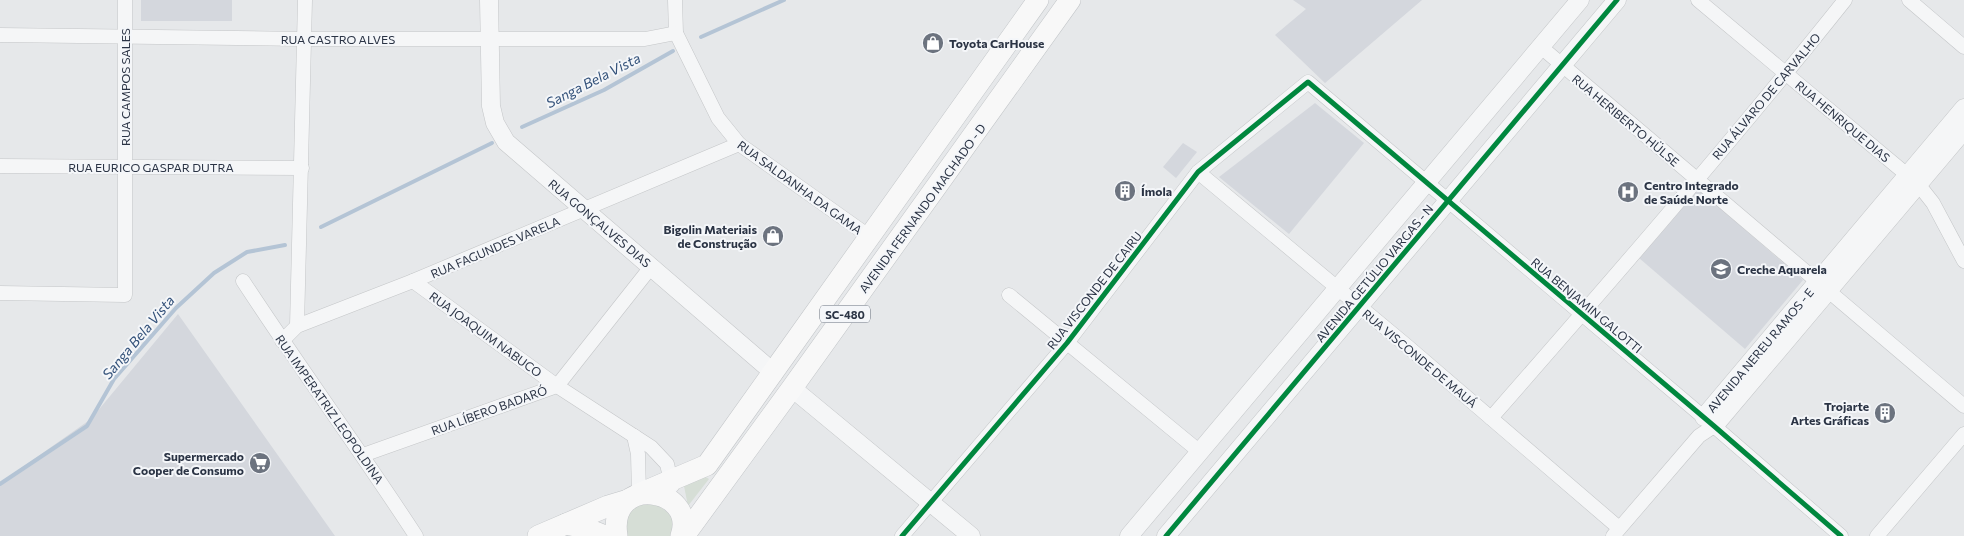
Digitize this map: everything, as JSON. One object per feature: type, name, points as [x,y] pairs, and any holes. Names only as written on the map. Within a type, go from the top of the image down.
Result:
[{"type":"main road","name":"AVENIDA FERNANDO MACHADO - D","points":[[538,536],[707,465],[1038,0]]},
{"type":"main road","name":"AVENIDA FERNANDO MACHADO - D","points":[[682,536],[792,388],[1070,0]]},
{"type":"main road","points":[[870,237],[890,252]]},
{"type":"main road","points":[[617,536],[615,526],[621,508],[633,497],[652,493],[665,496],[675,505],[683,523],[682,536]]},
{"type":"main road","points":[[566,524],[605,536]]},
{"type":"street","name":"RUA CAMPOS SALES","points":[[0,293],[126,295],[125,0]]},
{"type":"street","points":[[297,326],[305,0]]},
{"type":"street","name":"RUA GONÇALVES DIAS","points":[[489,0],[491,106],[495,123],[506,142],[774,373]]},
{"type":"street","name":"RUA SALDANHA DA GAMA","points":[[674,0],[676,32],[718,118],[739,144],[870,237]]},
{"type":"street","name":"AVENIDA GETÚLIO VARGAS - N","points":[[1130,536],[1580,0]]},
{"type":"street","name":"AVENIDA GETÚLIO VARGAS - N","points":[[1166,536],[1617,0]]},
{"type":"street","name":"RUA HENRIQUE DIAS","points":[[1698,0],[1913,180],[1933,203],[1964,261]]},
{"type":"street","name":"RUA ÁLVARO DE CARVALHO","points":[[1491,418],[1786,74],[1845,0]]},
{"type":"street","points":[[1909,0],[1964,47]]},
{"type":"street","name":"RUA CASTRO ALVES","points":[[0,35],[489,40],[645,39],[676,32]]},
{"type":"street","name":"RUA HERIBERTO HÜLSE","points":[[1541,47],[1964,406]]},
{"type":"street","name":"RUA VISCONDE DE CAIRU","points":[[902,536],[1067,343],[1198,172],[1308,82],[1319,92]]},
{"type":"street","name":"RUA BENJAMIN GALOTTI","points":[[1319,92],[1841,536]]},
{"type":"street","name":"AVENIDA NEREU RAMOS - E","points":[[1913,180],[1964,108]]},
{"type":"street","name":"AVENIDA NEREU RAMOS - E","points":[[1616,532],[1699,436],[1913,180],[1964,130]]},
{"type":"street","name":"RUA FAGUNDES VARELA","points":[[282,341],[297,326],[413,281],[739,144]]},
{"type":"street","name":"RUA EURICO GASPAR DUTRA","points":[[0,166],[302,168]]},
{"type":"street","name":"RUA VISCONDE DE MAUÁ","points":[[1198,172],[1491,418],[1616,532]]},
{"type":"street","name":"RUA LÍBERO BADARÓ","points":[[363,455],[557,386],[651,267]]},
{"type":"street","name":"RUA IMPERATRIZ LEOPOLDINA","points":[[243,281],[282,341],[363,455],[416,536]]},
{"type":"street","name":"RUA JOAQUIM NABUCO","points":[[413,281],[557,386],[651,447],[667,464],[675,505]]},
{"type":"street","points":[[1009,295],[1200,452]]},
{"type":"street","points":[[792,388],[970,536]]},
{"type":"street","points":[[1877,536],[1964,434]]},
{"type":"street","points":[[633,497],[638,454],[634,436]]},
{"type":"shaded area","points":[[141,0],[232,0],[232,21],[141,21]]},
{"type":"shaded area","points":[[1293,0],[1422,0],[1325,83],[1275,35],[1306,9]]},
{"type":"shaded area","points":[[1315,103],[1364,143],[1289,234],[1219,177]]},
{"type":"shaded area","points":[[1183,143],[1197,152],[1176,178],[1163,167]]},
{"type":"shaded area","name":"Creche Aquarela","points":[[1698,189],[1803,280],[1745,349],[1639,258]]},
{"type":"shaded area","points":[[178,314],[335,536],[0,536],[0,483],[91,419]]},
{"type":"shaded area","points":[[704,476],[709,479],[688,506],[684,486]]},
{"type":"shaded area","points":[[651,500],[674,517],[675,536],[624,536],[625,520],[629,511]]},
{"type":"waterway","name":"Sanga Bela Vista","points":[[701,37],[784,0]]},
{"type":"waterway","name":"Sanga Bela Vista","points":[[522,127],[604,90],[673,51]]},
{"type":"waterway","name":"Sanga Bela Vista","points":[[321,227],[492,143]]},
{"type":"waterway","name":"Sanga Bela Vista","points":[[0,484],[87,426],[114,379],[176,308],[214,273],[247,252],[285,245]]},
{"type":"cycle path","points":[[1166,536],[1617,0]]},
{"type":"cycle path","points":[[902,536],[1067,343],[1198,172],[1308,82],[1841,536]]},
{"type":"place","name":"Toyota CarHouse","points":[[933,43]]},
{"type":"place","name":"Ímola","points":[[1125,191]]},
{"type":"place","name":"Centro Integrado de Saúde Norte","points":[[1628,192]]},
{"type":"place","name":"Bigolin Materiais de Construção","points":[[773,236]]},
{"type":"place","name":"Creche Aquarela","points":[[1721,269]]},
{"type":"place","name":"Trojarte Artes Gráficas","points":[[1885,413]]},
{"type":"place","name":"Supermercado Cooper de Consumo","points":[[260,463]]}]
